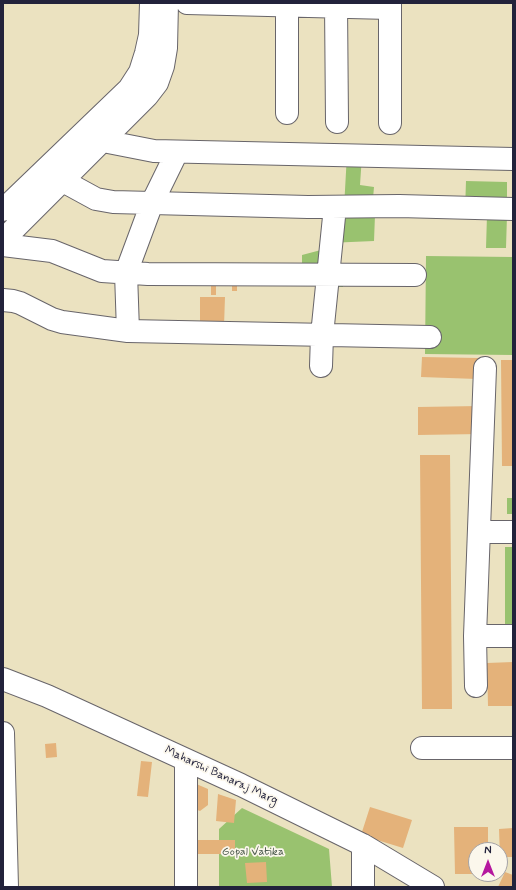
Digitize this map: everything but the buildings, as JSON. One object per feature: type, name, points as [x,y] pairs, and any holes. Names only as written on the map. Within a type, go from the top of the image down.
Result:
[{"type":"street","points":[[3,210],[129,88],[140,72],[146,53],[150,35],[151,3]]},
{"type":"street","points":[[167,3],[166,48],[163,66],[157,83],[147,96],[103,142],[10,232],[3,245],[52,251],[102,271],[126,273],[415,275]]},
{"type":"street","points":[[187,3],[390,6],[390,123]]},
{"type":"street","points":[[287,4],[287,113]]},
{"type":"street","points":[[336,5],[337,122]]},
{"type":"street","points":[[103,142],[154,151],[177,152],[513,159]]},
{"type":"street","points":[[128,331],[126,273],[152,203],[177,152]]},
{"type":"street","points":[[63,181],[96,199],[113,202],[513,209]]},
{"type":"street","points":[[321,366],[322,335],[335,207]]},
{"type":"street","points":[[3,300],[13,300],[52,319],[62,322],[128,331],[430,337]]},
{"type":"street","points":[[476,686],[475,636],[485,368]]},
{"type":"street","points":[[478,532],[513,532]]},
{"type":"street","points":[[475,636],[513,636]]},
{"type":"street","name":"Maharshi Banaraj Marg","points":[[3,679],[47,696],[241,784],[363,845],[432,887]]},
{"type":"street","points":[[3,733],[7,887]]},
{"type":"street","points":[[422,748],[513,748]]},
{"type":"street","points":[[186,760],[186,887]]},
{"type":"street","points":[[363,845],[363,887]]},
{"type":"green space","points":[[347,154],[362,155],[360,185],[374,187],[372,210],[344,208]]},
{"type":"green space","points":[[466,181],[507,182],[507,211],[465,211]]},
{"type":"green space","points":[[326,213],[375,215],[374,241],[328,243],[343,276],[343,287],[313,286],[302,270],[302,255],[321,250]]},
{"type":"green space","points":[[487,215],[507,215],[506,248],[486,248]]},
{"type":"green space","points":[[426,256],[513,257],[513,355],[425,354]]},
{"type":"green space","points":[[507,498],[513,498],[513,514],[507,514]]},
{"type":"green space","points":[[505,547],[513,547],[513,632],[505,632]]},
{"type":"green space","name":"Gopal Vatika","points":[[242,808],[329,849],[332,887],[219,887],[219,829]]}]
